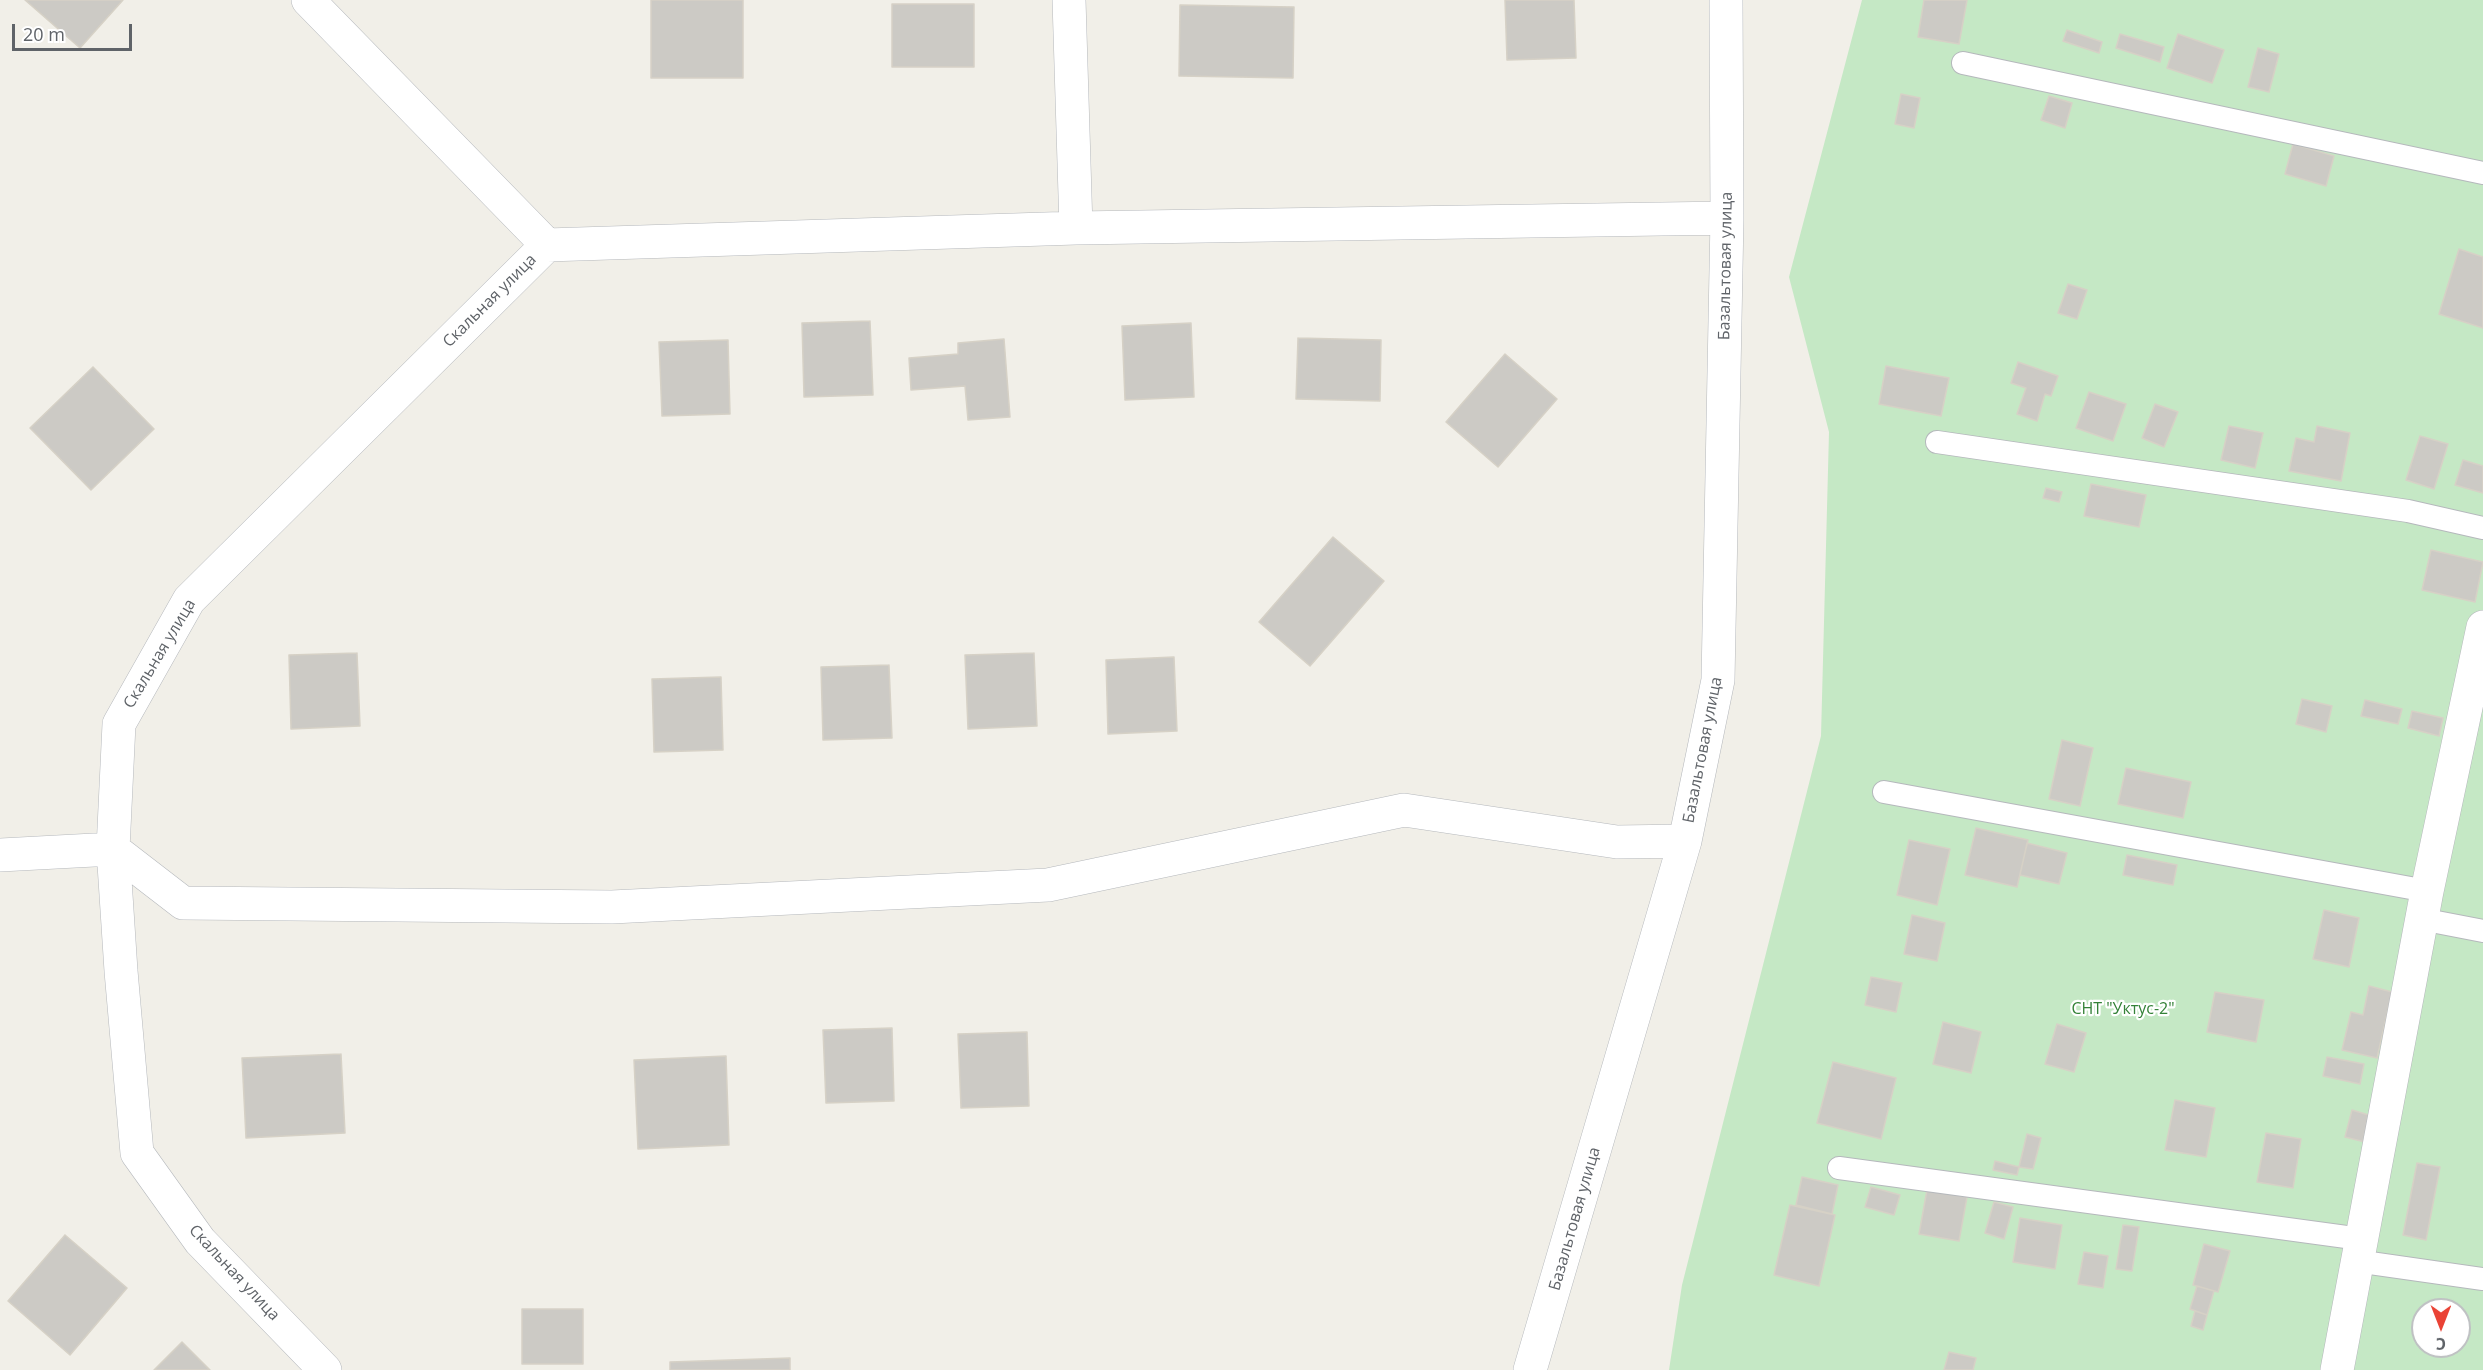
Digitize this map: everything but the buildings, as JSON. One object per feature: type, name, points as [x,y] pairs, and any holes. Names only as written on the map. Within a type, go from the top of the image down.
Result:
[{"type":"street","name":"Скальная улица","points":[[308,0],[547,245],[189,600],[119,724],[113,849],[137,1153],[200,1241],[325,1370]]},
{"type":"street","points":[[1069,0],[1076,228]]},
{"type":"street","name":"Базальтовая улица","points":[[1530,1370],[1685,841],[1718,680],[1727,218],[1726,0]]},
{"type":"street","points":[[547,245],[1076,228],[1727,218]]},
{"type":"street","points":[[2337,1370],[2424,905],[2483,627]]},
{"type":"street","points":[[0,855],[113,849],[183,903],[612,907],[1048,885],[1404,810],[1617,842],[1685,841]]},
{"type":"lane","points":[[1963,63],[2483,173]]},
{"type":"lane","points":[[1937,442],[2408,511],[2483,528]]},
{"type":"lane","points":[[1884,792],[2424,905],[2483,931]]},
{"type":"lane","points":[[1839,1168],[2359,1250],[2483,1279]]},
{"type":"green space","name":"СНТ \"Уктус-2\"","points":[[1862,0],[2483,0],[2483,1370],[1669,1370],[1682,1285],[1821,736],[1829,432],[1789,277]]}]
